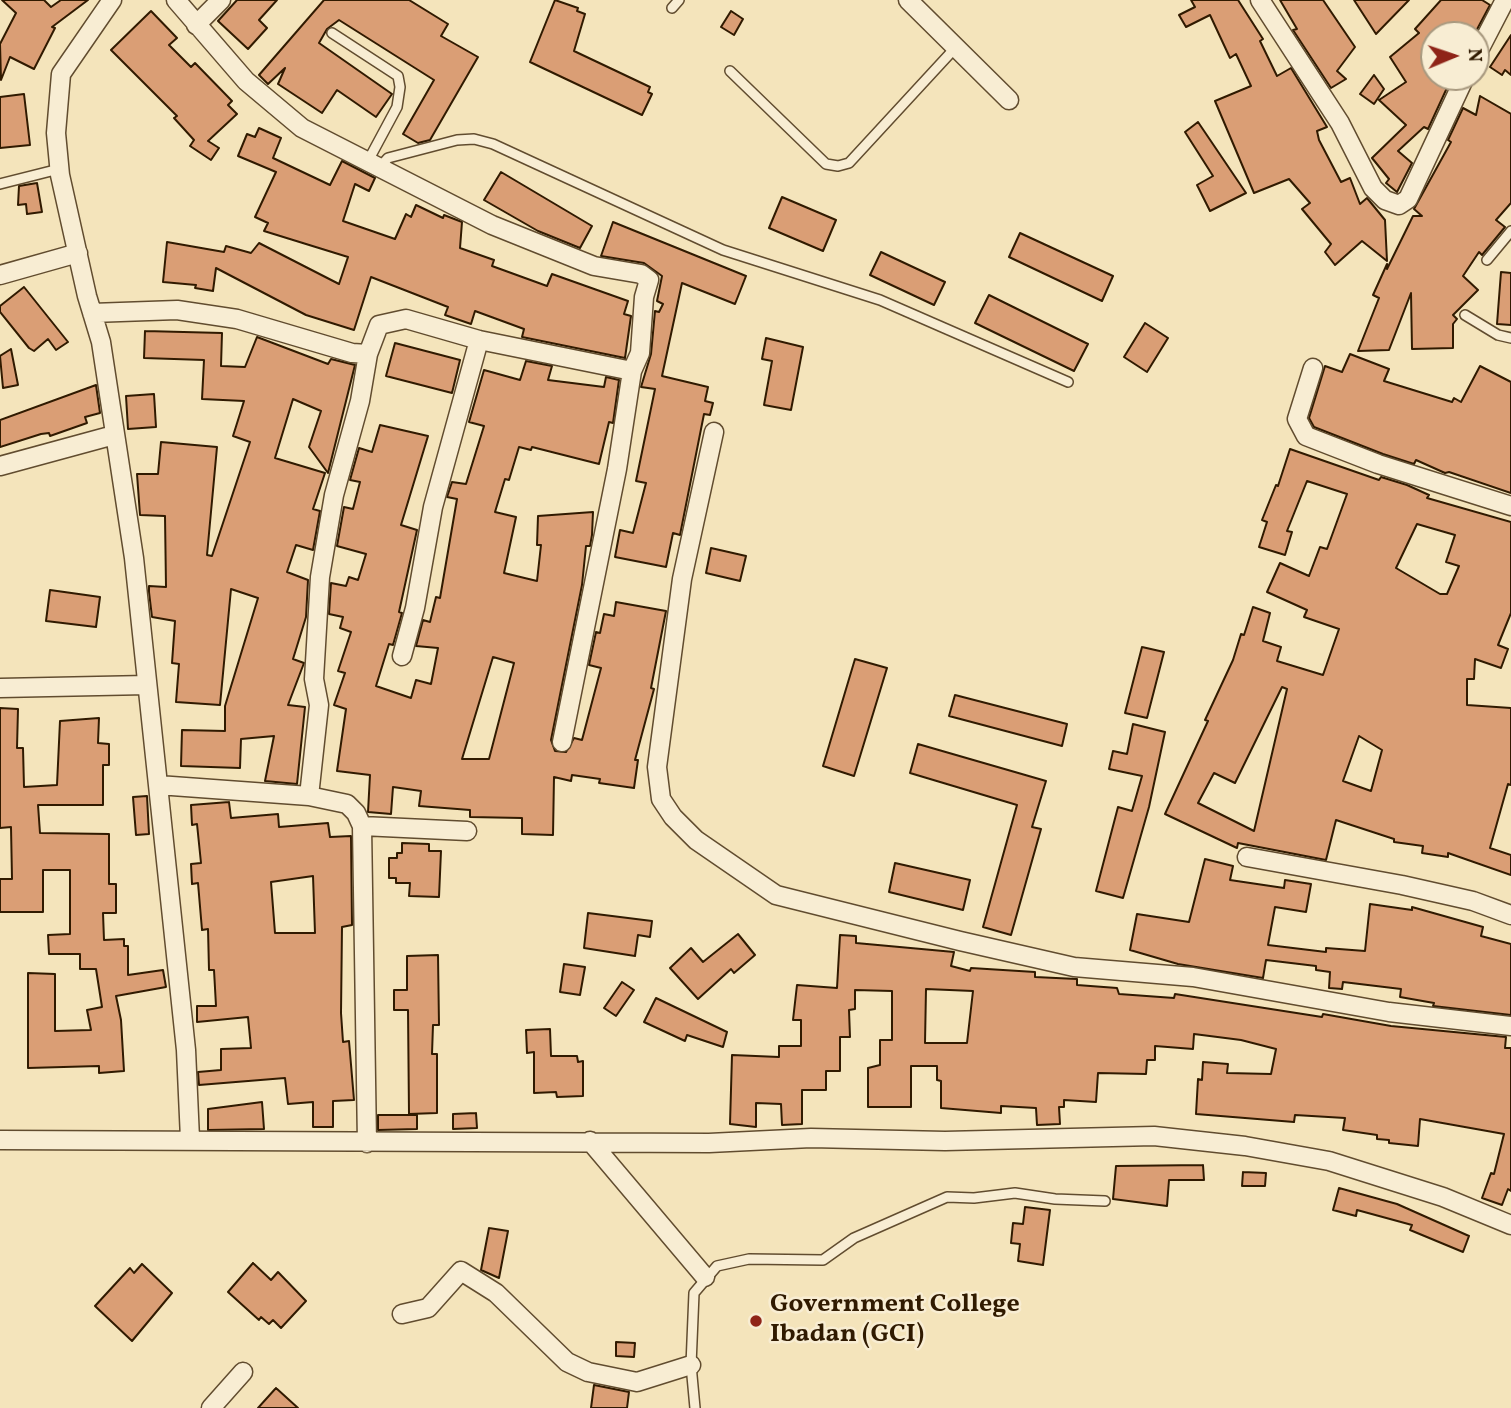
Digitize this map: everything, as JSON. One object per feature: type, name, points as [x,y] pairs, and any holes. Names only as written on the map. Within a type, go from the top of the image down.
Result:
[{"type":"street","points":[[112,0],[61,74],[56,133],[59,169],[101,342],[134,558],[186,1050],[190,1139]]},
{"type":"street","points":[[176,0],[246,81],[302,128],[492,225],[594,266],[641,274],[649,280],[644,297],[640,353],[632,372],[617,469],[562,742]]},
{"type":"street","points":[[196,25],[221,0]]},
{"type":"street","points":[[908,0],[1009,100]]},
{"type":"street","points":[[1260,0],[1340,123],[1373,188],[1385,200],[1399,205],[1408,199],[1458,91]]},
{"type":"street","points":[[1490,29],[1505,0]]},
{"type":"street","points":[[0,275],[78,253]]},
{"type":"street","points":[[92,313],[177,310],[237,319],[352,353],[368,354]]},
{"type":"street","points":[[309,796],[319,705],[314,679],[320,577],[334,495],[376,330],[387,321],[406,320],[479,340],[632,372]]},
{"type":"street","points":[[402,656],[415,608],[433,507],[479,340]]},
{"type":"street","points":[[1313,368],[1297,419],[1306,436],[1378,464],[1511,506]]},
{"type":"street","points":[[714,432],[682,579],[657,767],[661,799],[673,817],[696,840],[776,895],[960,941],[1074,967],[1193,978],[1389,1012],[1511,1026]]},
{"type":"street","points":[[0,466],[114,435]]},
{"type":"street","points":[[0,688],[147,685]]},
{"type":"street","points":[[158,785],[309,796],[347,804],[356,813],[362,826],[366,1143]]},
{"type":"street","points":[[362,826],[467,831]]},
{"type":"street","points":[[1247,857],[1402,885],[1473,901],[1511,915]]},
{"type":"street","points":[[0,1140],[709,1143],[811,1138],[946,1141],[1154,1136],[1245,1146],[1329,1161],[1443,1197],[1511,1225]]},
{"type":"street","points":[[590,1141],[705,1277]]},
{"type":"street","points":[[402,1314],[428,1308],[461,1271],[496,1293],[567,1362],[588,1372],[637,1382],[691,1365]]},
{"type":"street","points":[[211,1408],[243,1373]]},
{"type":"lane","points":[[673,8],[679,0]]},
{"type":"lane","points":[[332,33],[398,76],[400,88],[397,107],[374,164]]},
{"type":"lane","points":[[730,71],[826,164],[838,166],[849,163],[956,47]]},
{"type":"lane","points":[[374,164],[457,140],[474,139],[493,144],[723,250],[880,300],[1068,382]]},
{"type":"lane","points":[[0,184],[59,169]]},
{"type":"lane","points":[[1487,260],[1511,231]]},
{"type":"lane","points":[[1465,315],[1498,335],[1511,338]]},
{"type":"lane","points":[[695,1408],[691,1365],[694,1293],[717,1266],[749,1259],[823,1260],[854,1238],[947,1197],[974,1198],[1015,1193],[1055,1199],[1105,1201]]},
{"type":"building","points":[[2,0],[44,0],[51,7],[61,0],[88,0],[52,27],[55,28],[34,69],[10,57],[1,80],[0,44],[16,13]]},
{"type":"building","points":[[237,0],[277,0],[259,20],[267,28],[248,49],[218,21]]},
{"type":"building","points":[[324,0],[409,0],[448,24],[441,36],[478,57],[430,140],[418,143],[403,134],[434,80],[339,20],[327,29],[319,43],[392,94],[376,117],[337,90],[322,113],[278,84],[285,68],[268,84],[259,75]]},
{"type":"building","points":[[555,0],[578,8],[577,11],[585,14],[574,51],[650,87],[648,92],[652,94],[642,115],[530,62]]},
{"type":"building","points":[[1191,0],[1238,0],[1263,39],[1260,41],[1277,76],[1291,68],[1327,127],[1317,131],[1319,140],[1341,182],[1350,178],[1360,204],[1367,198],[1385,220],[1387,261],[1362,241],[1335,265],[1325,252],[1331,244],[1302,209],[1310,203],[1289,179],[1254,193],[1215,101],[1251,86],[1236,54],[1230,58],[1210,15],[1186,27],[1179,15],[1195,7]]},
{"type":"building","points":[[1280,0],[1323,0],[1355,47],[1337,71],[1346,79],[1331,88],[1293,30],[1297,29]]},
{"type":"building","points":[[1354,0],[1409,0],[1376,34]]},
{"type":"building","points":[[1441,0],[1482,0],[1490,5],[1481,21],[1422,21]]},
{"type":"building","points":[[151,11],[177,38],[169,45],[191,67],[195,63],[232,101],[228,105],[237,114],[208,141],[219,148],[211,160],[190,146],[194,140],[174,118],[177,116],[111,50]]},
{"type":"building","points":[[731,11],[743,19],[734,35],[721,27]]},
{"type":"building","points":[[1420,23],[1420,91],[1446,91],[1428,129],[1424,127],[1398,151],[1412,163],[1397,192],[1386,183],[1389,179],[1372,158],[1406,125],[1379,100],[1406,82],[1390,57],[1419,33],[1415,29]]},
{"type":"building","points":[[1511,35],[1511,75],[1505,70],[1502,75],[1490,67]]},
{"type":"building","points":[[1374,75],[1384,89],[1374,104],[1360,94]]},
{"type":"building","points":[[24,94],[30,145],[0,148],[0,97]]},
{"type":"building","points":[[1480,96],[1511,114],[1511,203],[1496,220],[1505,227],[1482,255],[1479,252],[1463,276],[1478,290],[1453,315],[1457,319],[1453,324],[1453,348],[1412,349],[1411,293],[1389,350],[1358,351],[1379,298],[1373,295],[1387,264],[1387,269],[1413,216],[1422,216],[1414,209],[1451,142],[1448,140],[1463,108],[1476,115]]},
{"type":"building","points":[[1198,122],[1246,193],[1210,211],[1197,185],[1213,176],[1185,132]]},
{"type":"building","points":[[259,128],[281,138],[273,158],[330,185],[342,161],[375,178],[369,191],[355,184],[343,221],[395,239],[406,214],[411,217],[416,205],[443,218],[444,215],[462,222],[460,248],[494,260],[492,266],[547,286],[552,274],[628,301],[624,314],[631,316],[625,358],[522,337],[524,329],[475,311],[471,324],[445,315],[448,307],[371,277],[354,330],[306,315],[216,268],[213,291],[195,288],[196,285],[163,282],[167,242],[224,252],[226,246],[251,253],[259,243],[339,284],[348,257],[264,231],[268,223],[255,217],[276,172],[238,156],[247,134],[255,137]]},
{"type":"building","points":[[501,172],[592,226],[580,248],[538,231],[484,200]]},
{"type":"building","points":[[37,183],[42,212],[27,214],[26,204],[18,205],[19,186]]},
{"type":"building","points":[[782,197],[836,220],[823,251],[769,228]]},
{"type":"building","points":[[613,222],[746,276],[735,304],[682,283],[662,376],[708,387],[705,401],[713,403],[710,415],[704,414],[680,535],[673,533],[666,567],[615,557],[620,530],[633,533],[646,483],[636,481],[655,389],[641,387],[651,354],[655,311],[659,312],[663,304],[657,301],[662,276],[644,263],[601,256]]},
{"type":"building","points":[[1020,233],[1113,276],[1102,301],[1009,257]]},
{"type":"building","points":[[881,252],[945,282],[934,305],[870,275]]},
{"type":"building","points":[[1501,272],[1511,273],[1511,325],[1497,324]]},
{"type":"building","points":[[24,287],[68,342],[56,350],[48,339],[34,351],[29,348],[0,312],[0,306]]},
{"type":"building","points":[[989,295],[1088,344],[1074,371],[975,323]]},
{"type":"building","points":[[1145,323],[1168,338],[1147,372],[1124,357]]},
{"type":"building","points":[[145,331],[222,333],[221,366],[245,367],[257,337],[328,364],[331,359],[355,365],[328,473],[309,447],[321,411],[293,399],[275,458],[325,473],[313,509],[320,511],[313,550],[296,545],[287,572],[308,580],[306,617],[293,659],[304,663],[288,705],[305,707],[297,784],[265,781],[274,736],[241,739],[240,768],[181,766],[182,730],[225,731],[225,706],[258,598],[231,589],[220,705],[176,702],[179,664],[172,663],[175,621],[152,617],[149,592],[149,586],[166,587],[165,516],[140,515],[137,474],[158,474],[161,442],[217,447],[207,555],[212,556],[250,442],[233,436],[244,401],[202,399],[204,360],[144,358]]},
{"type":"building","points":[[766,338],[803,347],[791,410],[764,405],[772,361],[762,359]]},
{"type":"building","points":[[395,343],[460,360],[452,393],[386,376]]},
{"type":"building","points":[[11,349],[18,385],[3,388],[0,356]]},
{"type":"building","points":[[1350,354],[1389,369],[1384,381],[1452,402],[1454,398],[1461,402],[1480,366],[1511,382],[1511,493],[1449,472],[1445,473],[1416,460],[1414,464],[1383,454],[1314,427],[1309,418],[1325,366],[1342,372]]},
{"type":"building","points":[[526,361],[552,366],[548,380],[604,387],[606,377],[619,380],[613,423],[609,422],[599,464],[532,447],[531,450],[519,447],[495,512],[516,517],[504,573],[537,581],[541,545],[537,545],[538,516],[593,512],[590,546],[586,546],[582,585],[551,740],[555,751],[566,752],[574,738],[582,740],[601,668],[589,665],[596,632],[600,633],[604,614],[614,616],[616,602],[666,611],[651,688],[654,689],[635,760],[638,760],[634,788],[599,783],[600,779],[572,775],[571,781],[554,777],[553,835],[522,834],[522,818],[470,817],[470,810],[419,806],[421,791],[393,787],[391,814],[368,812],[370,775],[337,771],[346,709],[334,705],[345,673],[338,671],[351,632],[340,628],[343,617],[329,614],[331,583],[346,586],[349,577],[358,580],[366,554],[337,546],[344,507],[353,509],[360,482],[350,480],[359,448],[372,452],[380,425],[428,436],[401,525],[417,530],[399,612],[402,613],[393,645],[389,644],[376,686],[411,698],[416,680],[431,684],[438,648],[416,646],[423,620],[430,622],[436,597],[440,598],[457,499],[447,497],[452,482],[466,484],[484,426],[469,422],[484,370],[520,380]],"holes":[[[493,657],[514,663],[489,759],[462,759]]]},
{"type":"building","points":[[96,385],[100,413],[85,417],[87,423],[50,436],[49,433],[41,434],[0,447],[0,420]]},
{"type":"building","points":[[154,394],[156,427],[128,429],[126,396]]},
{"type":"building","points":[[1290,449],[1379,480],[1381,477],[1407,485],[1429,495],[1427,498],[1511,522],[1511,613],[1498,645],[1508,649],[1501,668],[1475,659],[1474,679],[1467,679],[1467,705],[1511,708],[1511,785],[1508,784],[1490,848],[1511,855],[1511,875],[1448,853],[1448,857],[1422,853],[1423,846],[1394,842],[1394,839],[1336,820],[1326,860],[1238,843],[1237,848],[1165,814],[1208,721],[1205,720],[1233,660],[1241,634],[1244,635],[1253,607],[1270,613],[1263,641],[1281,647],[1277,661],[1323,675],[1339,629],[1304,617],[1307,610],[1267,592],[1280,563],[1309,576],[1320,547],[1327,549],[1347,494],[1307,481],[1287,531],[1292,532],[1285,555],[1259,547],[1267,522],[1262,520],[1276,485],[1278,486]],"holes":[[[1417,524],[1455,535],[1446,562],[1459,566],[1447,594],[1440,594],[1396,568]],[[1282,687],[1287,689],[1254,831],[1198,803],[1214,773],[1235,783]],[[1359,736],[1382,750],[1371,791],[1343,781]]]},
{"type":"building","points":[[711,548],[746,556],[740,581],[706,573]]},
{"type":"building","points":[[50,590],[100,597],[96,627],[46,621]]},
{"type":"building","points":[[1142,647],[1164,652],[1147,718],[1125,713]]},
{"type":"building","points":[[855,659],[887,668],[854,776],[823,766]]},
{"type":"building","points":[[955,695],[1067,724],[1062,746],[949,716]]},
{"type":"building","points":[[0,708],[18,709],[17,748],[23,748],[24,787],[57,785],[60,721],[99,718],[98,743],[109,744],[109,765],[103,765],[103,805],[38,805],[40,833],[109,834],[109,884],[116,884],[116,913],[103,913],[104,940],[124,939],[124,946],[128,946],[128,975],[163,970],[166,987],[116,996],[121,1020],[124,1071],[99,1073],[99,1066],[28,1068],[28,973],[55,974],[55,1031],[91,1030],[87,1010],[102,1007],[96,969],[80,969],[80,954],[49,954],[48,935],[70,934],[70,870],[43,870],[43,912],[0,912],[0,879],[12,879],[11,827],[0,828]]},
{"type":"building","points":[[1133,724],[1165,732],[1149,807],[1123,898],[1096,891],[1118,807],[1132,811],[1142,776],[1109,769],[1113,751],[1127,754]]},
{"type":"building","points":[[918,744],[1046,781],[1032,827],[1041,829],[1011,935],[983,927],[1017,805],[910,773]]},
{"type":"building","points":[[147,796],[149,834],[136,835],[133,797]]},
{"type":"building","points":[[229,802],[231,818],[278,814],[279,827],[328,823],[330,837],[351,836],[352,925],[342,927],[341,1013],[343,1042],[349,1041],[354,1100],[333,1101],[333,1127],[313,1127],[313,1102],[288,1104],[285,1078],[199,1085],[198,1072],[221,1070],[221,1049],[251,1048],[248,1017],[197,1022],[197,1006],[216,1006],[214,970],[209,970],[208,929],[202,930],[198,883],[192,884],[191,864],[201,863],[197,824],[192,825],[191,805]],"holes":[[[313,876],[315,933],[275,933],[271,882]]]},
{"type":"building","points":[[402,843],[429,844],[429,851],[441,851],[439,897],[409,896],[410,883],[396,883],[396,878],[389,878],[389,858],[397,858],[397,853],[402,853]]},
{"type":"building","points":[[1205,859],[1233,866],[1230,880],[1284,888],[1285,880],[1311,884],[1306,912],[1275,907],[1268,945],[1326,952],[1326,948],[1365,951],[1370,904],[1412,910],[1412,907],[1483,927],[1481,936],[1511,944],[1511,1015],[1433,1006],[1434,1003],[1400,997],[1401,989],[1343,982],[1342,989],[1329,988],[1330,972],[1316,970],[1316,966],[1266,960],[1263,978],[1178,964],[1130,950],[1137,914],[1189,922]]},
{"type":"building","points":[[895,863],[970,880],[963,910],[889,892]]},
{"type":"building","points":[[588,913],[652,921],[650,937],[638,935],[635,956],[584,948]]},
{"type":"building","points":[[738,934],[755,955],[734,973],[731,969],[698,999],[670,968],[691,948],[703,962]]},
{"type":"building","points":[[840,935],[856,936],[856,943],[954,952],[951,966],[970,971],[971,968],[1035,972],[1035,977],[1077,979],[1077,985],[1117,988],[1119,994],[1174,998],[1175,994],[1391,1026],[1506,1037],[1505,1048],[1511,1048],[1511,1191],[1508,1189],[1502,1205],[1482,1198],[1491,1173],[1494,1174],[1504,1134],[1420,1119],[1418,1146],[1389,1143],[1389,1140],[1377,1139],[1377,1135],[1343,1130],[1345,1118],[1295,1115],[1294,1122],[1196,1114],[1198,1079],[1202,1080],[1203,1062],[1228,1064],[1227,1073],[1271,1074],[1276,1049],[1241,1040],[1194,1034],[1193,1049],[1155,1046],[1155,1060],[1147,1060],[1146,1074],[1098,1073],[1096,1102],[1064,1100],[1064,1107],[1059,1107],[1060,1124],[1037,1125],[1036,1108],[1001,1106],[1001,1113],[941,1108],[941,1081],[937,1080],[937,1066],[911,1066],[911,1107],[868,1107],[868,1068],[880,1065],[880,1040],[892,1040],[892,991],[855,990],[855,1009],[849,1010],[850,1037],[840,1037],[840,1071],[826,1071],[826,1090],[802,1090],[802,1124],[782,1125],[781,1104],[756,1103],[756,1127],[730,1124],[732,1055],[779,1057],[779,1046],[801,1046],[801,1020],[793,1020],[797,985],[837,988]],"holes":[[[926,989],[973,991],[967,1043],[925,1043]]]},
{"type":"building","points":[[438,955],[439,1025],[433,1025],[432,1054],[437,1054],[437,1113],[409,1114],[408,1010],[394,1010],[394,990],[407,990],[407,956]]},
{"type":"building","points":[[564,964],[585,967],[580,995],[560,992]]},
{"type":"building","points":[[622,982],[634,990],[616,1016],[604,1008]]},
{"type":"building","points":[[656,998],[727,1032],[723,1047],[687,1035],[685,1041],[644,1022]]},
{"type":"building","points":[[550,1029],[551,1056],[577,1056],[578,1062],[583,1061],[583,1096],[557,1097],[556,1092],[534,1093],[534,1052],[527,1053],[526,1030]]},
{"type":"building","points":[[262,1102],[264,1129],[208,1130],[208,1109]]},
{"type":"building","points":[[476,1113],[477,1128],[453,1129],[453,1114]]},
{"type":"building","points":[[378,1115],[417,1115],[417,1129],[378,1130]]},
{"type":"building","points":[[1203,1165],[1204,1180],[1169,1180],[1167,1206],[1113,1199],[1116,1166]]},
{"type":"building","points":[[1243,1172],[1266,1173],[1265,1186],[1242,1186]]},
{"type":"building","points":[[1339,1188],[1397,1204],[1469,1236],[1463,1252],[1410,1230],[1412,1225],[1357,1210],[1356,1216],[1333,1210]]},
{"type":"building","points":[[1025,1207],[1050,1210],[1043,1265],[1018,1261],[1020,1244],[1011,1243],[1013,1223],[1023,1224]]},
{"type":"building","points":[[489,1228],[508,1231],[499,1278],[481,1270]]},
{"type":"building","points":[[253,1263],[271,1280],[278,1272],[306,1301],[281,1328],[273,1320],[269,1324],[261,1317],[259,1320],[228,1292]]},
{"type":"building","points":[[142,1264],[172,1293],[132,1341],[95,1306],[130,1268],[134,1273]]},
{"type":"building","points":[[616,1342],[635,1343],[634,1357],[616,1356]]},
{"type":"building","points":[[594,1385],[629,1392],[627,1408],[591,1408]]},
{"type":"building","points":[[276,1388],[298,1408],[258,1408]]},
{"type":"place","name":"Government College Ibadan (GCI)","points":[[756,1321]]}]
